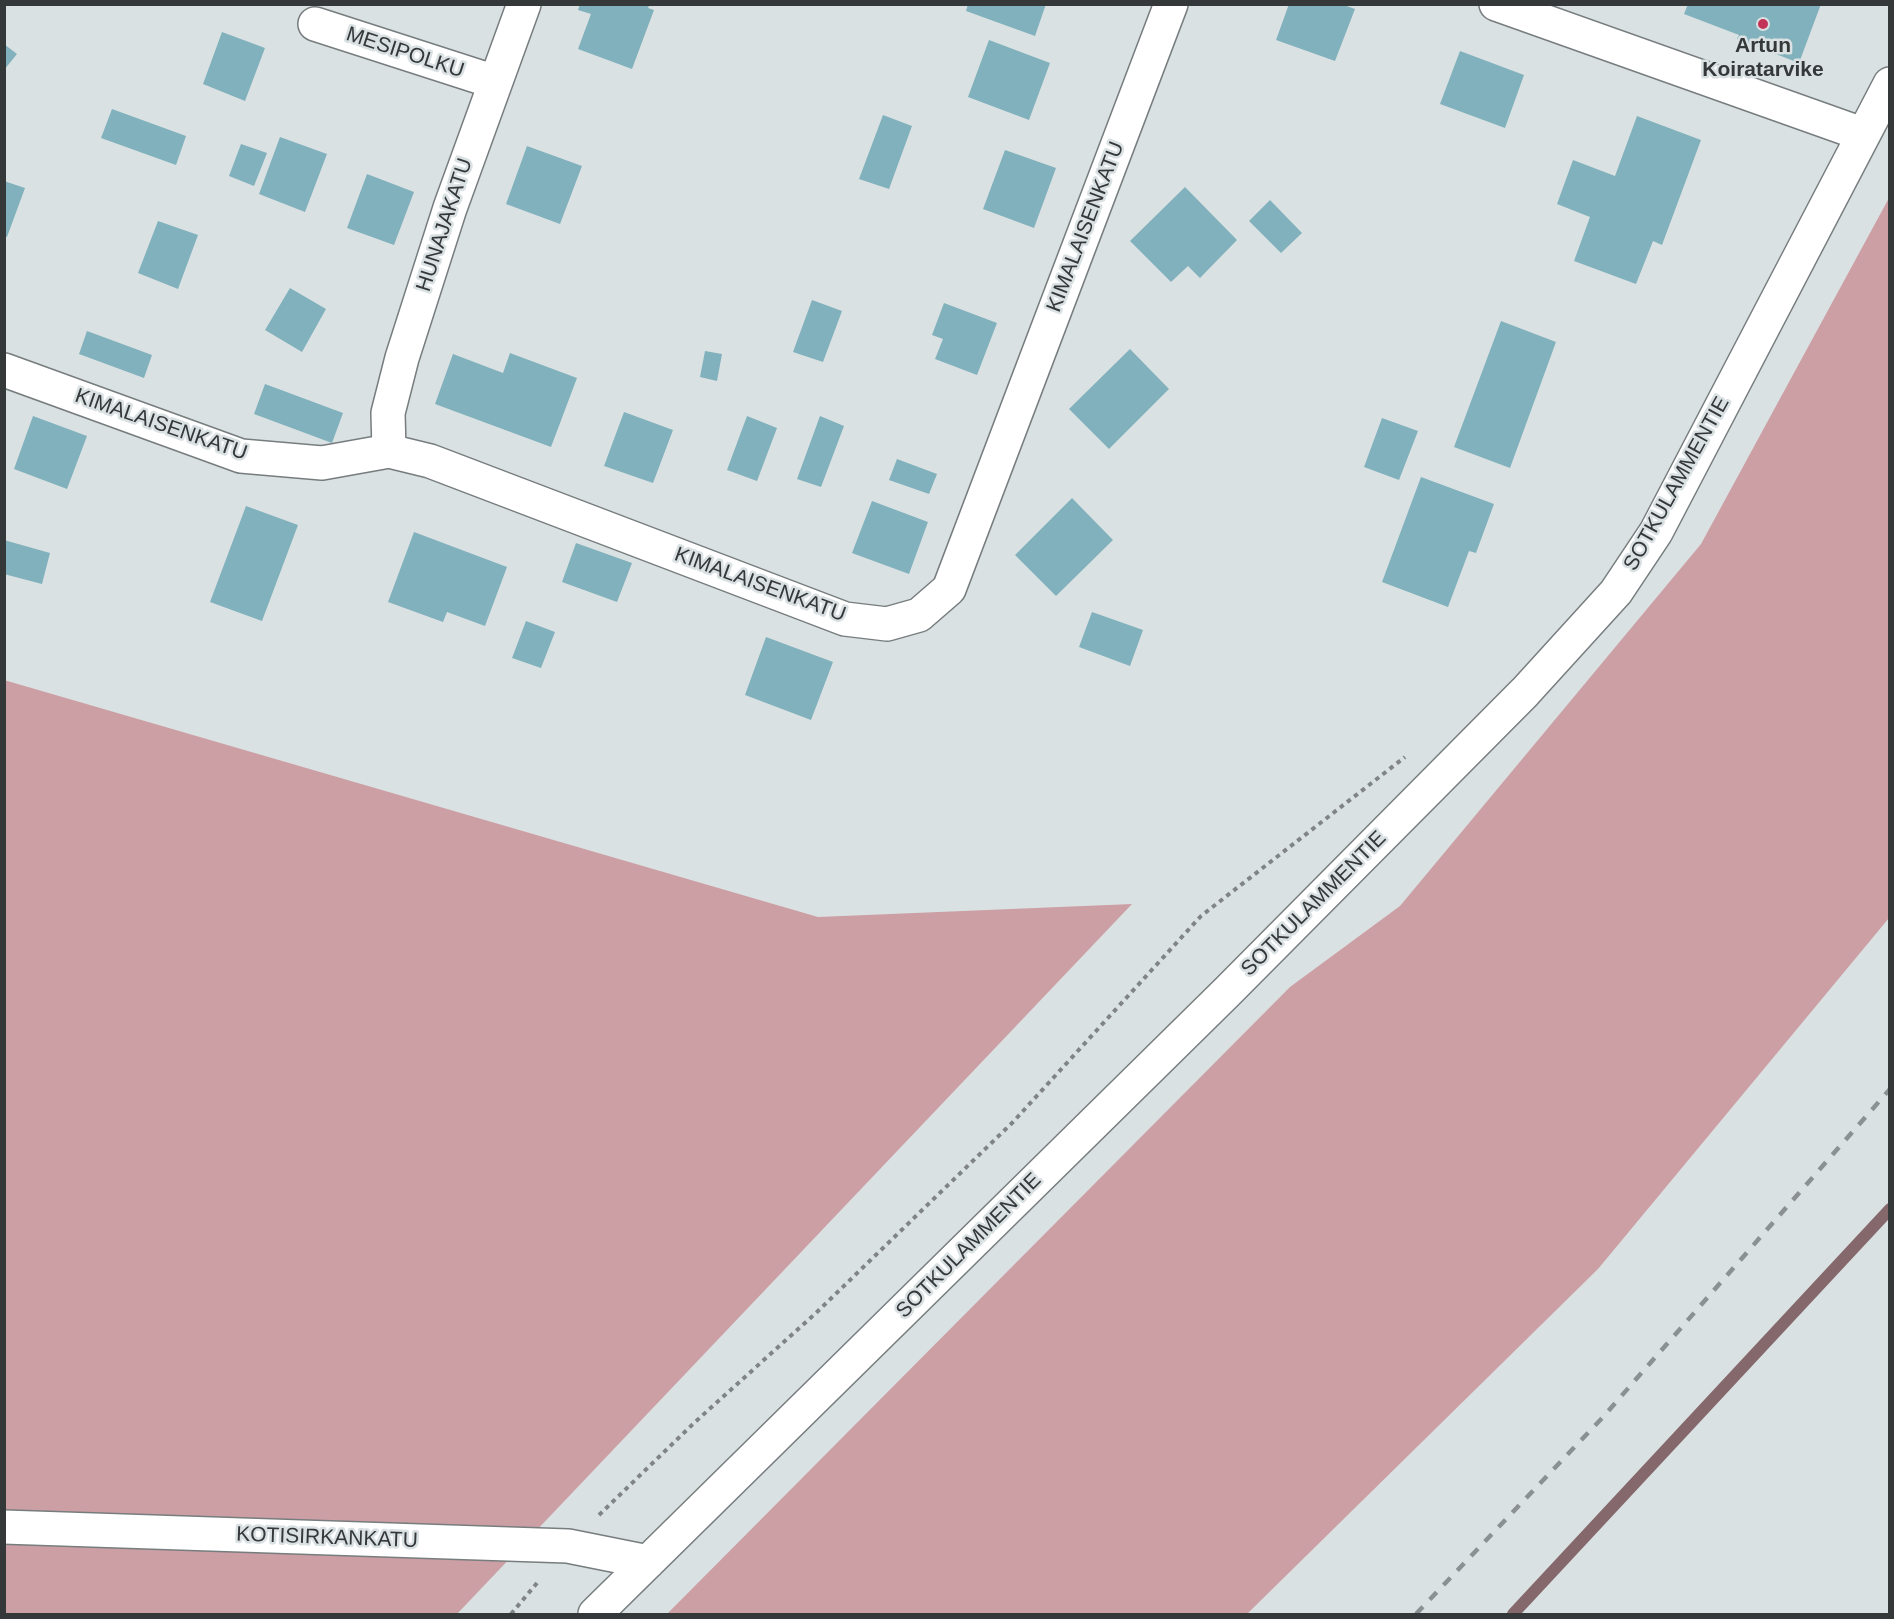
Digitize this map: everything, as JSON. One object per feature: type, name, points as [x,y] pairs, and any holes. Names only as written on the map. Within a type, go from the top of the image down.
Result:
[{"type":"street","name":"HUNAJAKATU","points":[[389,451],[388,413],[402,358],[450,208],[524,4]]},
{"type":"street","name":"KIMALAISENKATU","points":[[4,370],[241,456],[322,463],[389,451],[430,461],[846,619],[887,624],[919,615],[949,590],[1171,4]]},
{"type":"street","points":[[1496,4],[1862,134]]},
{"type":"street","name":"MESIPOLKU","points":[[315,24],[495,82]]},
{"type":"street","name":"SOTKULAMMENTIE","points":[[595,1614],[1227,992],[1526,692],[1616,592],[1656,532],[1890,84]]},
{"type":"street","name":"KOTISIRKANKATU","points":[[4,1527],[568,1546],[648,1562]]},
{"type":"path","points":[[511,1614],[568,1546],[694,1423],[818,1312],[1013,1122],[1201,916],[1406,756]]},
{"type":"shaded area","points":[[1889,198],[1889,918],[1598,1269],[1247,1614],[667,1614],[1290,987],[1400,906],[1701,544]]},
{"type":"shaded area","points":[[4,680],[818,917],[1132,904],[457,1614],[5,1614]]},
{"type":"building","points":[[580,4],[650,4],[648,8],[654,10],[632,69],[578,49],[591,14],[578,10]]},
{"type":"building","points":[[968,4],[1046,4],[1035,36],[966,11]]},
{"type":"building","points":[[1289,4],[1341,4],[1355,9],[1335,61],[1276,40]]},
{"type":"building","name":"Artun Koiratarvike","points":[[1688,4],[1821,4],[1799,63],[1737,39],[1739,35],[1684,14]]},
{"type":"building","points":[[222,32],[265,48],[245,101],[203,84]]},
{"type":"building","points":[[989,40],[1050,63],[1029,120],[968,97]]},
{"type":"building","points":[[4,44],[17,54],[4,70]]},
{"type":"building","points":[[1460,51],[1524,75],[1505,128],[1440,104]]},
{"type":"building","points":[[112,109],[186,136],[176,165],[101,138]]},
{"type":"building","points":[[883,115],[912,126],[889,189],[859,179]]},
{"type":"building","points":[[1637,116],[1701,140],[1662,245],[1653,241],[1636,284],[1574,261],[1590,217],[1557,204],[1573,160],[1615,176]]},
{"type":"building","points":[[280,137],[327,154],[305,212],[259,194]]},
{"type":"building","points":[[241,144],[267,153],[254,186],[229,176]]},
{"type":"building","points":[[527,146],[582,166],[560,224],[506,204]]},
{"type":"building","points":[[1005,150],[1056,168],[1034,228],[983,209]]},
{"type":"building","points":[[367,174],[414,192],[394,245],[347,228]]},
{"type":"building","points":[[4,181],[25,188],[7,237],[4,236]]},
{"type":"building","points":[[1185,187],[1237,240],[1200,278],[1188,266],[1171,282],[1130,241]]},
{"type":"building","points":[[1270,200],[1302,233],[1281,253],[1249,221]]},
{"type":"building","points":[[158,221],[198,235],[178,289],[138,273]]},
{"type":"building","points":[[290,288],[326,309],[302,352],[265,330]]},
{"type":"building","points":[[812,300],[842,311],[823,362],[793,352]]},
{"type":"building","points":[[944,303],[997,323],[977,375],[935,359],[943,339],[932,335]]},
{"type":"building","points":[[1501,321],[1556,342],[1510,468],[1454,447]]},
{"type":"building","points":[[87,331],[152,355],[144,378],[79,354]]},
{"type":"building","points":[[1130,349],[1169,389],[1109,449],[1069,409]]},
{"type":"building","points":[[705,351],[722,354],[717,381],[700,377]]},
{"type":"building","points":[[510,353],[577,378],[551,447],[435,404],[453,354],[503,373]]},
{"type":"building","points":[[265,384],[343,413],[332,443],[254,414]]},
{"type":"building","points":[[624,412],[673,430],[653,483],[604,466]]},
{"type":"building","points":[[33,416],[87,436],[67,489],[14,469]]},
{"type":"building","points":[[747,416],[777,428],[757,481],[727,470]]},
{"type":"building","points":[[820,416],[844,426],[821,487],[797,479]]},
{"type":"building","points":[[1382,418],[1418,431],[1399,480],[1364,467]]},
{"type":"building","points":[[897,459],[937,474],[929,494],[889,480]]},
{"type":"building","points":[[1421,477],[1494,504],[1476,553],[1469,551],[1448,607],[1382,582]]},
{"type":"building","points":[[1072,498],[1113,540],[1056,596],[1015,555]]},
{"type":"building","points":[[872,501],[928,522],[909,574],[852,553]]},
{"type":"building","points":[[246,506],[298,525],[262,621],[210,602]]},
{"type":"building","points":[[414,532],[507,567],[485,626],[447,612],[443,622],[388,602]]},
{"type":"building","points":[[4,540],[50,553],[42,584],[4,574]]},
{"type":"building","points":[[576,543],[632,563],[617,602],[562,582]]},
{"type":"building","points":[[1092,612],[1143,630],[1130,666],[1079,647]]},
{"type":"building","points":[[526,621],[555,632],[541,668],[512,658]]},
{"type":"building","points":[[766,637],[833,662],[811,720],[745,695]]},
{"type":"waterway","points":[[1513,1614],[1890,1209]]},
{"type":"railway","points":[[1416,1614],[1603,1417],[1890,1089]]},
{"type":"place","name":"Artun Koiratarvike","points":[[1763,24]]}]
